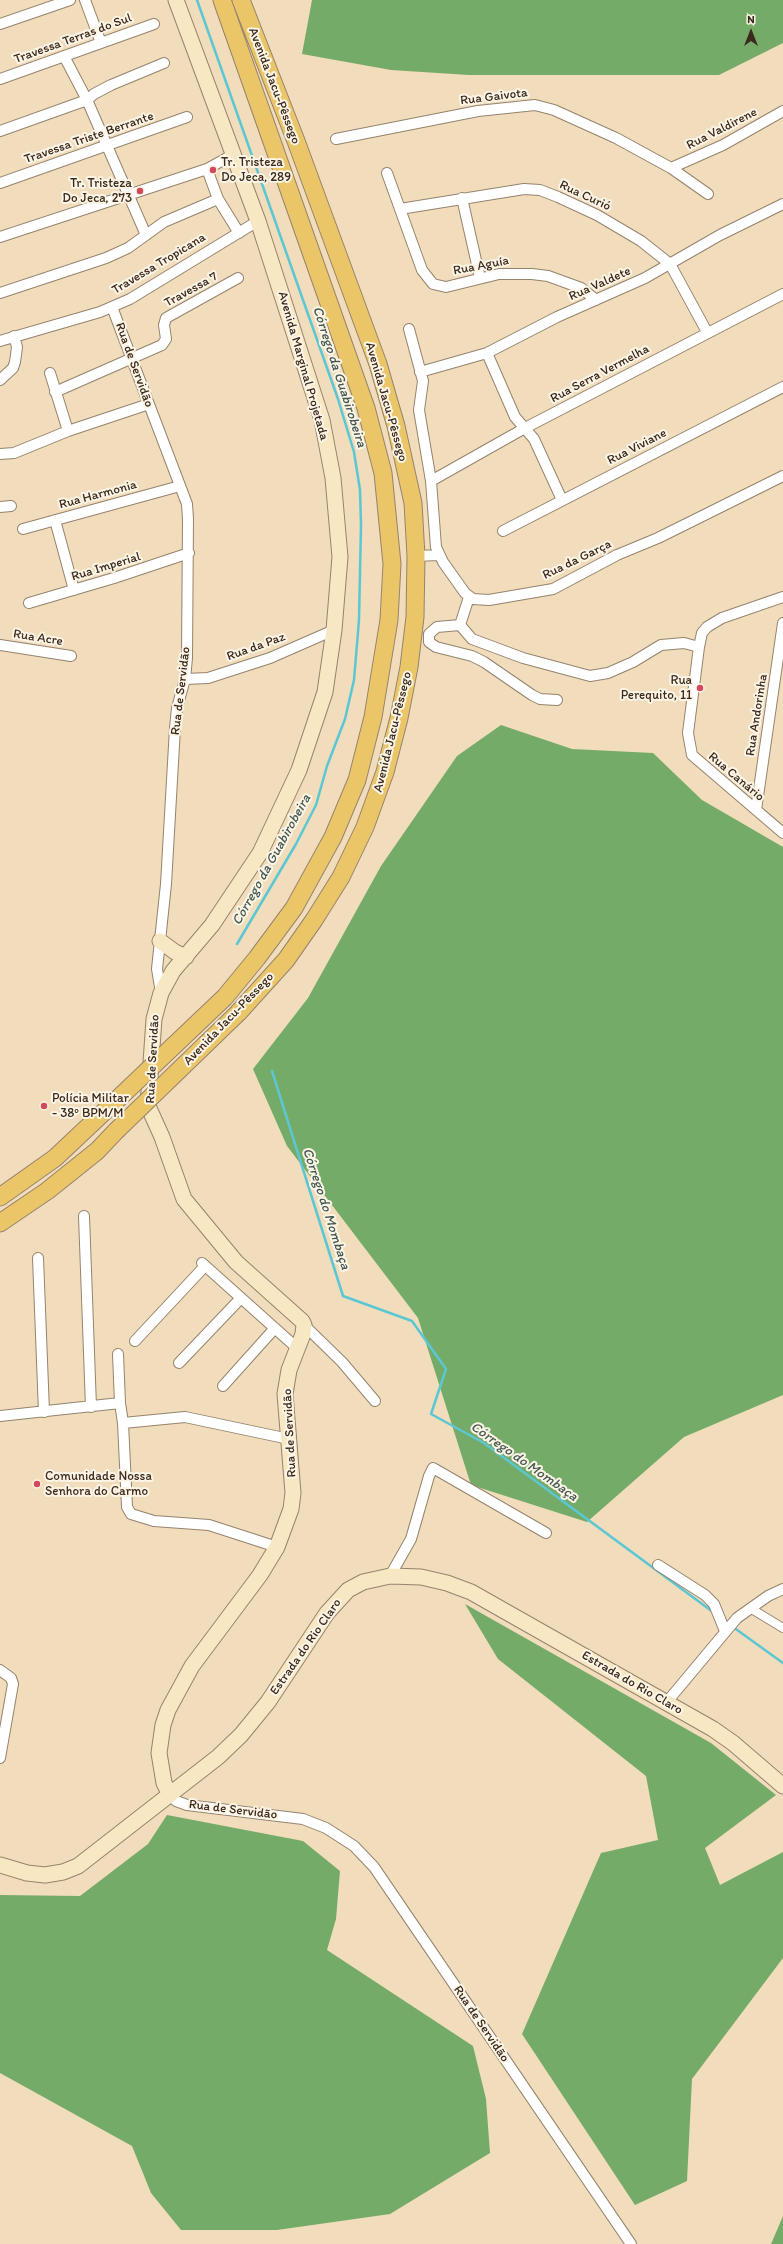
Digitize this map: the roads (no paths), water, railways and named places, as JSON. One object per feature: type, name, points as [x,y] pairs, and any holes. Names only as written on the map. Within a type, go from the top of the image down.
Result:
[{"type":"highway","name":"Avenida Jacu-Pêssego","points":[[0,1197],[55,1158],[225,997],[257,958],[294,908],[332,838],[357,780],[373,717],[387,635],[392,564],[383,473],[366,408],[222,0]]},
{"type":"highway","name":"Avenida Jacu-Pêssego","points":[[0,1223],[47,1191],[96,1151],[238,1013],[286,960],[314,920],[341,877],[365,827],[385,772],[399,718],[409,667],[415,617],[416,556],[413,503],[396,426],[378,364],[296,141],[242,0]]},
{"type":"main road","name":"Avenida Marginal Projetada","points":[[161,992],[173,971],[212,925],[260,853],[299,770],[325,692],[334,630],[340,557],[333,478],[322,420],[258,221],[176,0]]},
{"type":"main road","points":[[160,941],[175,952],[186,957]]},
{"type":"main road","name":"Rua de Servidão","points":[[161,992],[154,1019],[148,1106],[162,1137],[184,1199],[236,1262],[302,1321],[304,1325],[286,1381],[285,1394],[293,1493],[291,1510],[277,1548],[260,1575],[192,1666],[168,1710],[163,1725],[159,1753],[164,1783],[170,1795]]},
{"type":"main road","name":"Estrada do Rio Claro","points":[[0,1865],[26,1873],[45,1875],[63,1872],[78,1866],[218,1757],[242,1735],[268,1702],[312,1634],[338,1599],[348,1590],[363,1582],[390,1576],[421,1577],[447,1583],[471,1592],[666,1703],[733,1743],[783,1786]]},
{"type":"street","points":[[0,24],[70,0]]},
{"type":"street","points":[[85,0],[101,43]]},
{"type":"street","name":"Travessa Terras do Sul","points":[[0,79],[65,58],[154,24]]},
{"type":"street","points":[[65,58],[87,100],[146,235]]},
{"type":"street","points":[[0,131],[87,100],[94,94],[164,63]]},
{"type":"street","name":"Rua Gaivota","points":[[336,139],[478,111],[535,105],[554,110],[578,120],[671,168],[708,194]]},
{"type":"street","name":"Rua Valdirene","points":[[671,168],[723,146],[783,111]]},
{"type":"street","name":"Travessa Triste Berrante","points":[[0,183],[187,117]]},
{"type":"street","points":[[0,237],[127,194],[207,169],[234,154]]},
{"type":"street","points":[[207,169],[218,199],[239,233]]},
{"type":"street","points":[[387,173],[400,209]]},
{"type":"street","name":"Rua Curió","points":[[400,209],[508,190],[540,190],[597,215],[641,241],[670,264],[707,332]]},
{"type":"street","points":[[462,198],[480,278]]},
{"type":"street","points":[[0,293],[106,258],[128,248],[146,235],[178,216],[218,199]]},
{"type":"street","name":"Rua Valdete","points":[[420,372],[487,353],[557,316],[596,300],[670,264],[720,235],[783,204]]},
{"type":"street","name":"Rua Aguía","points":[[400,209],[422,270],[430,282],[436,286],[446,287],[480,278],[518,273],[548,276],[580,288],[596,300]]},
{"type":"street","name":"Travessa Tropicana","points":[[0,341],[112,307],[130,299],[258,221]]},
{"type":"street","name":"Travessa 7","points":[[132,357],[162,345],[166,339],[164,325],[166,318],[238,278]]},
{"type":"street","name":"Rua Serra Vermelha","points":[[431,481],[525,428],[707,332],[783,294]]},
{"type":"street","name":"Rua de Servidão","points":[[112,307],[187,504],[189,553],[185,679],[177,708],[166,884],[158,969],[161,992]]},
{"type":"street","points":[[409,329],[423,381],[419,410],[431,481],[438,555],[469,597],[460,625]]},
{"type":"street","points":[[0,380],[13,368],[15,362],[17,347],[14,336]]},
{"type":"street","points":[[487,353],[515,417],[534,439],[562,500]]},
{"type":"street","points":[[56,392],[132,357]]},
{"type":"street","points":[[50,373],[68,431]]},
{"type":"street","name":"Rua Viviane","points":[[503,531],[783,387]]},
{"type":"street","points":[[0,454],[14,453],[68,431],[149,404]]},
{"type":"street","name":"Rua da Garça","points":[[469,597],[473,599],[489,600],[553,589],[617,555],[658,538],[783,476]]},
{"type":"street","name":"Rua Harmonia","points":[[23,529],[180,486]]},
{"type":"street","points":[[0,507],[11,506]]},
{"type":"street","points":[[55,520],[74,590]]},
{"type":"street","name":"Rua Imperial","points":[[29,603],[189,553]]},
{"type":"street","points":[[416,556],[438,555]]},
{"type":"street","points":[[460,625],[472,639],[484,645],[523,658],[590,676],[608,673],[633,662],[661,645],[684,643],[699,647],[702,633],[707,626],[722,618],[783,597]]},
{"type":"street","name":"Rua Andorinha","points":[[756,810],[783,622]]},
{"type":"street","points":[[460,625],[437,627],[429,634],[429,642],[436,647],[472,656],[484,662],[532,696],[540,699],[558,700]]},
{"type":"street","name":"Rua da Paz","points":[[185,679],[208,678],[270,658],[334,630]]},
{"type":"street","name":"Rua Acre","points":[[0,645],[71,656]]},
{"type":"street","name":"Rua Canário","points":[[699,647],[688,733],[692,755],[783,833]]},
{"type":"street","points":[[84,1216],[90,1407]]},
{"type":"street","points":[[38,1258],[44,1412]]},
{"type":"street","points":[[135,1340],[204,1264],[297,1348]]},
{"type":"street","points":[[179,1363],[241,1298]]},
{"type":"street","points":[[304,1325],[342,1362],[375,1401]]},
{"type":"street","points":[[223,1386],[275,1328]]},
{"type":"street","points":[[118,1354],[127,1507],[131,1514],[154,1520],[209,1525],[277,1548]]},
{"type":"street","points":[[0,1416],[120,1403]]},
{"type":"street","points":[[123,1423],[170,1417],[185,1417],[289,1439]]},
{"type":"street","points":[[390,1576],[411,1538],[429,1476],[433,1468],[546,1533]]},
{"type":"street","points":[[658,1565],[705,1594],[714,1604],[725,1631]]},
{"type":"street","points":[[666,1703],[725,1631],[750,1608],[783,1589]]},
{"type":"street","points":[[750,1608],[783,1628]]},
{"type":"street","points":[[0,1670],[11,1678],[12,1684],[0,1758]]},
{"type":"street","name":"Rua de Servidão","points":[[170,1795],[176,1802],[187,1805],[303,1819],[326,1828],[354,1846],[374,1868],[631,2244]]},
{"type":"waterway","name":"Córrego da Guabirobeira","points":[[197,0],[338,399],[354,452],[360,490],[361,525],[359,620],[354,680],[345,719],[327,766],[316,805],[296,844],[237,944]]},
{"type":"waterway","name":"Córrego do Mombaça","points":[[272,1071],[343,1296],[412,1321],[446,1369],[431,1414],[484,1443],[713,1612]]},
{"type":"waterway","name":"Córrego do Mombaça","points":[[733,1627],[783,1663]]},
{"type":"place","name":"Tr. Tristeza Do Jeca, 289","points":[[213,170]]},
{"type":"place","name":"Tr. Tristeza Do Jeca, 273","points":[[140,191]]},
{"type":"place","name":"Rua Perequito, 11","points":[[700,688]]},
{"type":"place","name":"Polícia Militar - 38º BPM/M","points":[[44,1106]]},
{"type":"place","name":"Comunidade Nossa Senhora do Carmo","points":[[37,1484]]}]
